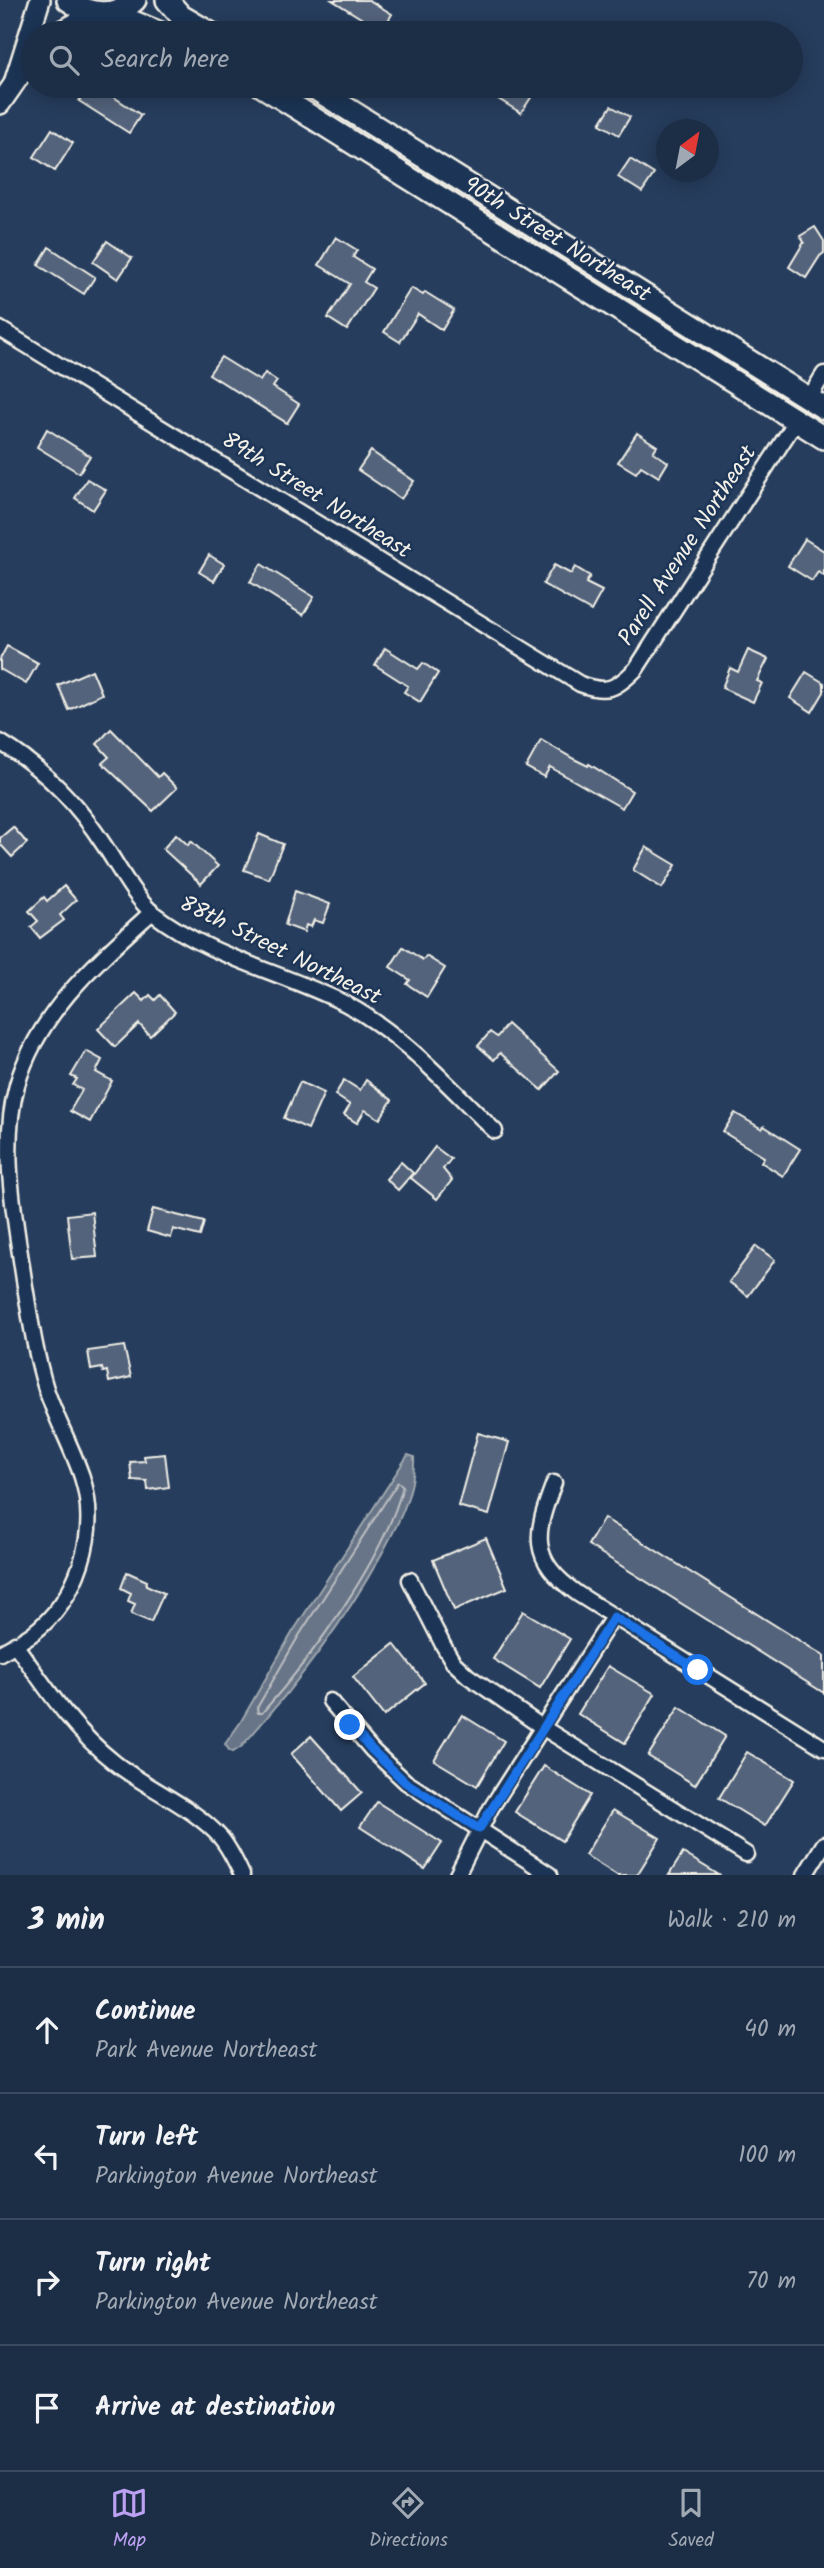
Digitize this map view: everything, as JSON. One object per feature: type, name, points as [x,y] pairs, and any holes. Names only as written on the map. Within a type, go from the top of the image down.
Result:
[{"type":"main road","points":[[68,0],[86,10],[109,13],[129,21]]},
{"type":"main road","points":[[109,13],[135,0]]},
{"type":"main road","points":[[167,0],[181,16],[190,21]]},
{"type":"main road","name":"90th Street Northeast","points":[[281,98],[824,438]]},
{"type":"main road","name":"90th Street Northeast","points":[[330,98],[817,403]]},
{"type":"street","points":[[33,21],[40,0]]},
{"type":"street","points":[[83,21],[109,13]]},
{"type":"street","points":[[15,80],[21,61]]},
{"type":"street","points":[[0,104],[21,73]]},
{"type":"street","name":"89th Street Northeast","points":[[0,329],[580,684],[597,691],[611,688]]},
{"type":"street","points":[[817,403],[824,374]]},
{"type":"street","name":"Parell Avenue Northeast","points":[[611,688],[623,682],[636,669],[796,421]]},
{"type":"street","name":"88th Street Northeast","points":[[0,742],[45,774],[70,799],[152,912],[184,934],[222,953],[316,990],[373,1021],[408,1046],[495,1131]]},
{"type":"street","points":[[0,1653],[32,1634],[65,1598],[80,1568],[88,1534],[87,1503],[82,1478],[46,1389],[35,1350],[6,1189],[10,1122],[17,1085],[29,1053],[44,1026],[88,971],[152,912]]},
{"type":"street","points":[[554,1483],[541,1516],[538,1535],[546,1562],[565,1586],[824,1748]]},
{"type":"street","points":[[410,1580],[453,1662],[468,1676],[542,1727],[746,1854]]},
{"type":"street","points":[[457,1875],[479,1829],[614,1617]]},
{"type":"street","points":[[15,1644],[53,1699],[89,1740],[139,1780],[205,1823],[231,1851],[242,1875]]},
{"type":"street","points":[[330,1701],[372,1750],[405,1782],[550,1875]]},
{"type":"street","points":[[805,1875],[824,1844]]},
{"type":"water","points":[[408,1455],[414,1457],[414,1470],[404,1509],[365,1583],[316,1656],[280,1702],[241,1747],[233,1752],[229,1750],[225,1744],[292,1633]]},
{"type":"building","points":[[332,0],[369,0],[392,14],[388,21],[366,21]]},
{"type":"building","points":[[81,98],[115,98],[141,115],[129,133],[79,101]]},
{"type":"building","points":[[497,98],[531,98],[521,113]]},
{"type":"building","points":[[611,106],[630,117],[619,135],[600,124]]},
{"type":"building","points":[[52,129],[73,143],[55,171],[34,157]]},
{"type":"building","points":[[630,159],[654,174],[642,192],[618,177]]},
{"type":"building","points":[[815,227],[824,241],[824,253],[806,278],[789,267],[804,242],[800,236]]},
{"type":"building","points":[[336,237],[357,250],[353,257],[372,269],[364,282],[374,288],[347,330],[328,318],[350,284],[319,265]]},
{"type":"building","points":[[107,241],[132,258],[118,279],[93,262]]},
{"type":"building","points":[[49,247],[95,277],[84,294],[38,265]]},
{"type":"building","points":[[411,288],[423,295],[425,292],[454,310],[442,330],[418,314],[400,342],[384,332]]},
{"type":"building","points":[[221,357],[260,381],[265,373],[277,381],[273,387],[299,404],[287,423],[209,374]]},
{"type":"building","points":[[47,429],[90,456],[79,473],[37,447]]},
{"type":"building","points":[[637,433],[657,446],[653,452],[668,462],[659,477],[641,466],[636,473],[618,462]]},
{"type":"building","points":[[371,451],[414,481],[401,499],[358,470]]},
{"type":"building","points":[[87,479],[106,490],[93,510],[75,498]]},
{"type":"building","points":[[805,539],[824,551],[824,576],[818,572],[812,581],[788,566]]},
{"type":"building","points":[[209,555],[224,564],[214,581],[199,572]]},
{"type":"building","points":[[261,564],[314,597],[303,615],[250,582]]},
{"type":"building","points":[[554,565],[571,574],[575,567],[590,576],[586,583],[602,591],[591,611],[543,584]]},
{"type":"building","points":[[7,646],[38,663],[26,684],[0,669],[0,659]]},
{"type":"building","points":[[385,648],[418,669],[423,663],[438,673],[420,702],[404,692],[408,686],[375,665]]},
{"type":"building","points":[[748,650],[768,659],[757,681],[762,683],[753,702],[722,688],[730,668],[738,672]]},
{"type":"building","points":[[92,670],[102,694],[69,710],[58,685]]},
{"type":"building","points":[[806,672],[824,683],[824,692],[812,712],[790,698]]},
{"type":"building","points":[[111,729],[158,777],[162,773],[177,788],[153,811],[102,763],[109,757],[97,744]]},
{"type":"building","points":[[541,740],[588,766],[589,764],[632,791],[622,808],[550,767],[544,777],[526,767]]},
{"type":"building","points":[[13,827],[27,843],[12,857],[0,844],[0,838]]},
{"type":"building","points":[[176,834],[188,845],[191,841],[218,866],[201,884],[163,849]]},
{"type":"building","points":[[259,834],[283,844],[269,879],[244,870]]},
{"type":"building","points":[[646,847],[676,865],[662,888],[633,870]]},
{"type":"building","points":[[64,886],[76,900],[60,915],[64,920],[40,938],[31,927],[38,921],[29,911],[44,897],[47,901]]},
{"type":"building","points":[[295,891],[330,904],[323,923],[314,920],[311,927],[306,925],[304,932],[285,925]]},
{"type":"building","points":[[403,947],[423,960],[426,956],[445,968],[427,997],[407,984],[410,980],[390,967]]},
{"type":"building","points":[[136,993],[144,1001],[150,995],[155,1000],[160,995],[175,1012],[150,1036],[139,1024],[115,1047],[98,1029]]},
{"type":"building","points":[[507,1024],[559,1071],[542,1090],[500,1053],[494,1060],[478,1046],[490,1032],[497,1037]]},
{"type":"building","points":[[86,1051],[102,1060],[96,1072],[112,1081],[90,1122],[70,1111],[82,1090],[73,1085],[77,1079],[71,1076]]},
{"type":"building","points":[[344,1080],[360,1090],[366,1080],[392,1100],[380,1119],[365,1110],[357,1123],[344,1115],[350,1105],[335,1095]]},
{"type":"building","points":[[300,1082],[324,1093],[308,1129],[284,1118]]},
{"type":"building","points":[[735,1113],[762,1129],[764,1126],[800,1149],[783,1176],[761,1162],[764,1157],[723,1132]]},
{"type":"building","points":[[435,1147],[451,1159],[443,1169],[452,1180],[437,1199],[411,1178]]},
{"type":"building","points":[[401,1162],[413,1173],[398,1190],[386,1179]]},
{"type":"building","points":[[153,1209],[204,1222],[200,1236],[173,1229],[171,1238],[147,1231]]},
{"type":"building","points":[[92,1212],[97,1257],[72,1259],[67,1215]]},
{"type":"building","points":[[756,1246],[775,1260],[748,1296],[729,1282]]},
{"type":"building","points":[[124,1346],[131,1377],[109,1382],[107,1371],[103,1372],[102,1368],[91,1370],[88,1351]]},
{"type":"building","points":[[478,1433],[509,1442],[489,1515],[458,1506]]},
{"type":"building","points":[[165,1454],[169,1487],[148,1490],[147,1481],[132,1480],[130,1462],[145,1461],[144,1456]]},
{"type":"building","points":[[604,1518],[824,1656],[824,1693],[588,1545]]},
{"type":"building","points":[[486,1538],[507,1588],[454,1610],[433,1560]]},
{"type":"building","points":[[127,1572],[164,1593],[151,1622],[131,1614],[135,1604],[128,1601],[131,1593],[121,1588]]},
{"type":"building","points":[[523,1611],[570,1639],[540,1688],[493,1659]]},
{"type":"building","points":[[394,1644],[425,1683],[384,1716],[353,1677]]},
{"type":"building","points":[[608,1666],[655,1694],[625,1743],[578,1714]]},
{"type":"building","points":[[679,1707],[725,1736],[695,1785],[648,1756]]},
{"type":"building","points":[[462,1715],[504,1741],[477,1786],[434,1760]]},
{"type":"building","points":[[311,1736],[362,1793],[341,1811],[291,1754]]},
{"type":"building","points":[[747,1752],[794,1780],[765,1826],[719,1798]]},
{"type":"building","points":[[544,1766],[590,1795],[562,1841],[515,1812]]},
{"type":"building","points":[[377,1802],[442,1843],[425,1869],[360,1827]]},
{"type":"building","points":[[613,1810],[660,1838],[637,1875],[617,1875],[585,1855]]},
{"type":"building","points":[[683,1853],[719,1875],[669,1875]]},
{"type":"route","points":[[350,1725],[405,1782],[479,1829],[614,1617],[698,1670]]}]
